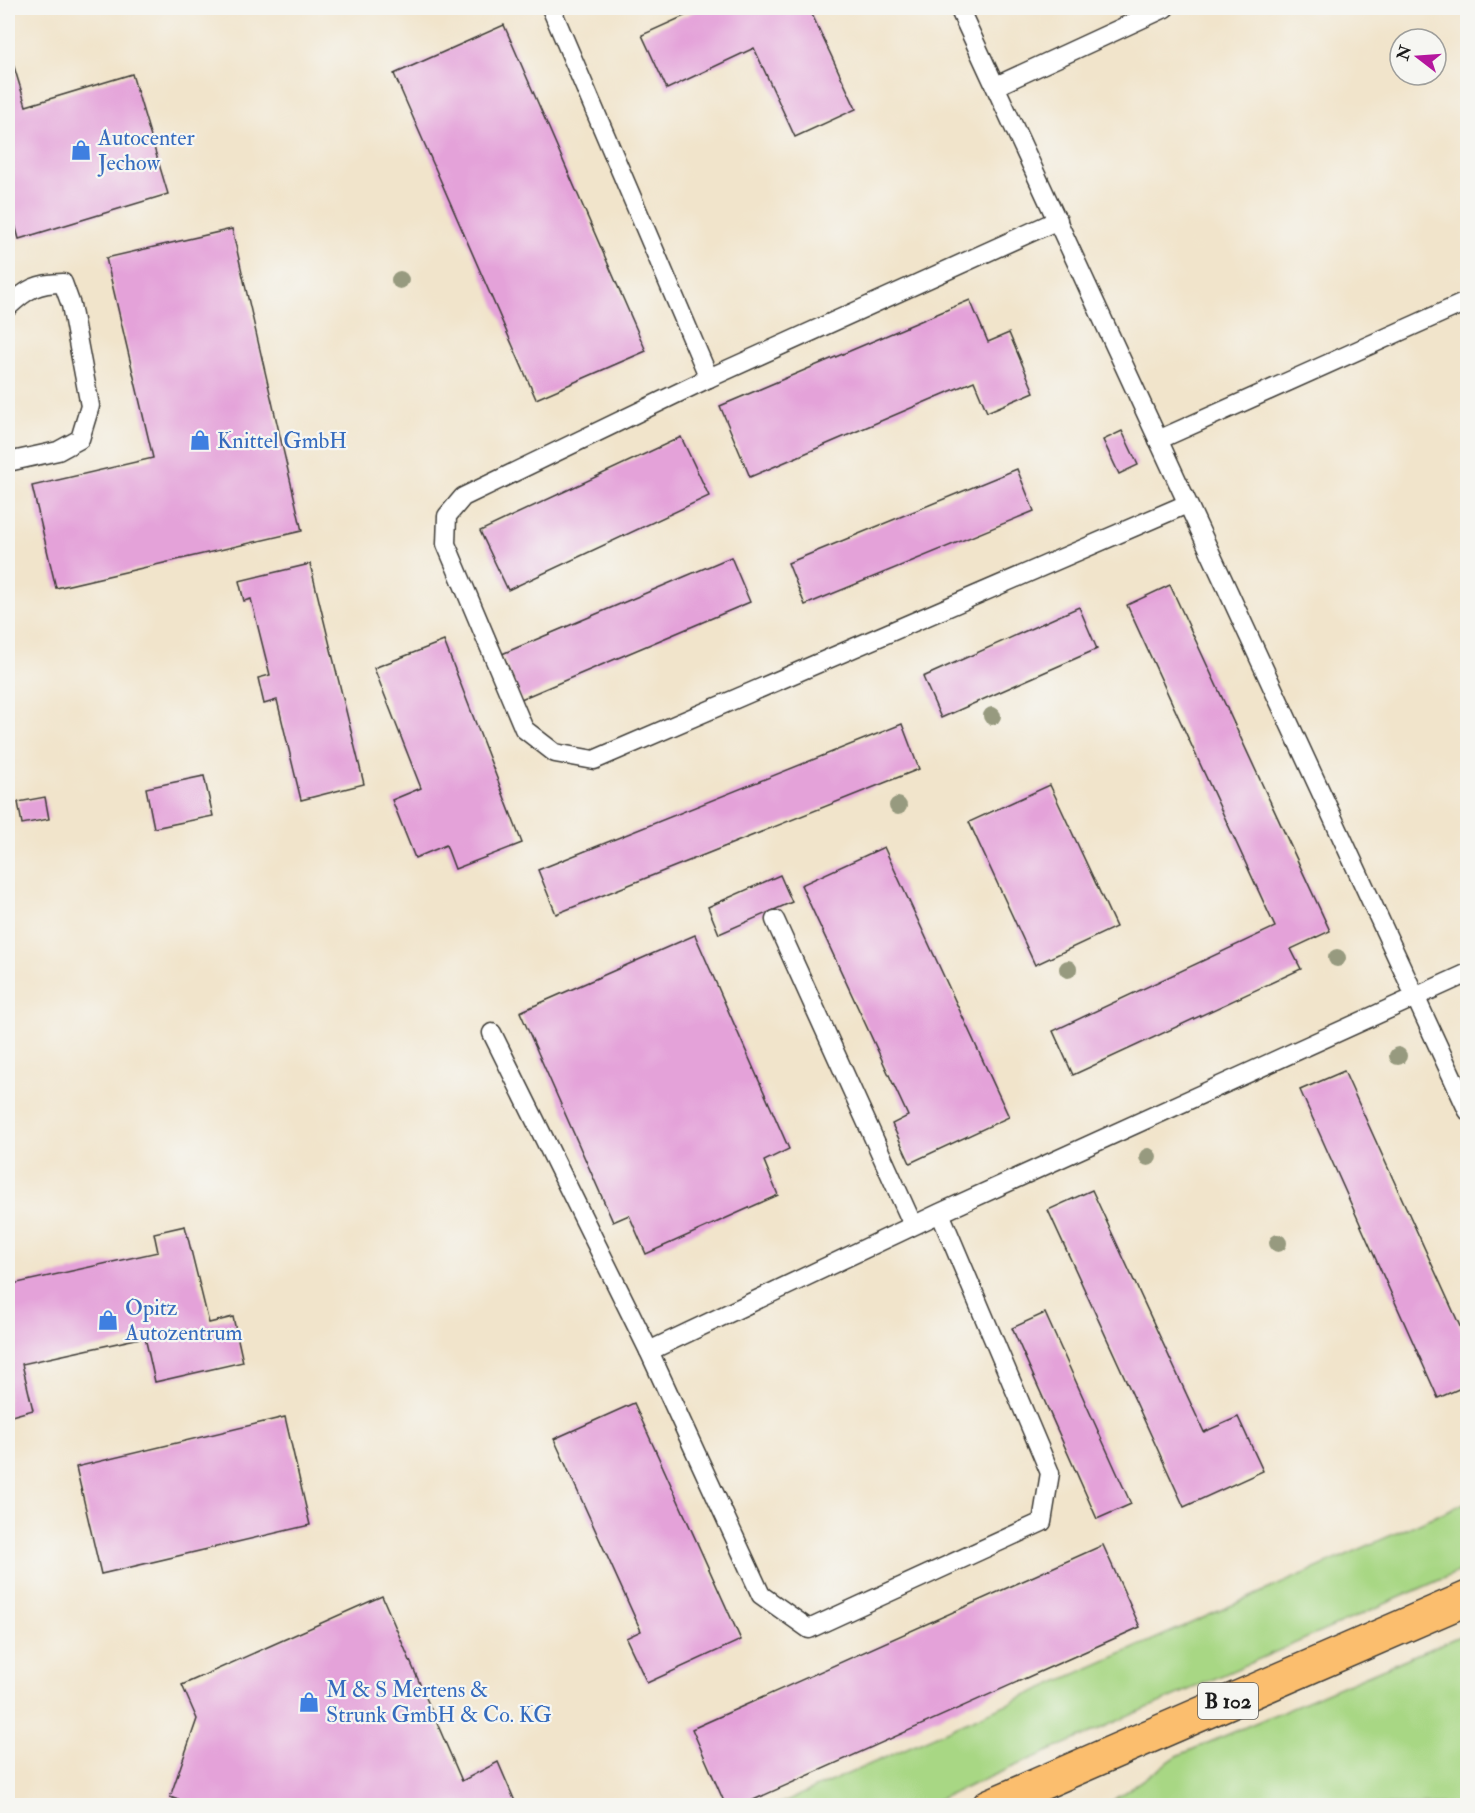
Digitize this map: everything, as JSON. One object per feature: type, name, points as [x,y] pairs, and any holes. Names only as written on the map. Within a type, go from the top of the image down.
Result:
[{"type":"main road","name":"B 102","points":[[989,1806],[1467,1598]]},
{"type":"lane","points":[[550,8],[709,378]]},
{"type":"lane","points":[[959,8],[1467,1111]]},
{"type":"lane","points":[[996,86],[1165,8]]},
{"type":"lane","points":[[1058,220],[709,378],[463,496],[447,516],[446,544],[524,729],[555,753],[594,760],[1186,504]]},
{"type":"lane","points":[[8,307],[19,296],[43,283],[63,283],[71,305],[90,406],[80,440],[58,452],[8,462]]},
{"type":"lane","points":[[1158,440],[1467,301]]},
{"type":"lane","points":[[775,920],[913,1225]]},
{"type":"lane","points":[[649,1351],[913,1225],[1467,973]]},
{"type":"lane","points":[[492,1033],[649,1351],[761,1595],[809,1629],[1042,1522],[1050,1473],[940,1213]]},
{"type":"green space","points":[[1467,1502],[1467,1568],[926,1805],[777,1805]]},
{"type":"green space","points":[[1467,1633],[1467,1805],[1106,1805],[1177,1756]]},
{"type":"building","points":[[702,8],[809,8],[856,109],[795,137],[754,48],[667,89],[642,35]]},
{"type":"building","points":[[504,25],[646,351],[536,399],[394,74]]},
{"type":"building","name":"Autocenter Jechow","points":[[12,60],[26,106],[132,74],[168,194],[19,239],[8,199],[8,61]]},
{"type":"building","points":[[232,229],[302,531],[56,588],[32,486],[153,458],[106,258]]},
{"type":"building","points":[[970,300],[988,342],[1009,333],[1034,392],[987,412],[974,381],[750,477],[720,406]]},
{"type":"building","points":[[1122,431],[1138,465],[1119,474],[1103,440]]},
{"type":"building","points":[[681,437],[709,496],[508,590],[480,531]]},
{"type":"building","points":[[1017,469],[1034,511],[805,605],[788,563]]},
{"type":"building","points":[[731,557],[750,602],[521,699],[502,654]]},
{"type":"building","points":[[310,564],[364,784],[301,800],[277,700],[264,704],[258,678],[270,675],[251,599],[244,601],[239,581]]},
{"type":"building","points":[[1170,585],[1330,931],[1291,949],[1301,969],[1073,1075],[1053,1031],[1275,927],[1127,605]]},
{"type":"building","points":[[1079,607],[1097,649],[941,718],[923,677]]},
{"type":"building","points":[[444,641],[522,843],[455,869],[446,845],[415,858],[392,800],[421,788],[374,668]]},
{"type":"building","points":[[902,724],[919,769],[556,914],[538,870]]},
{"type":"building","points":[[204,776],[213,816],[154,828],[146,788]]},
{"type":"building","points":[[1050,785],[1116,927],[1035,965],[969,822]]},
{"type":"building","points":[[45,797],[49,819],[22,824],[18,802]]},
{"type":"building","points":[[884,847],[1009,1117],[910,1163],[892,1124],[908,1116],[801,885]]},
{"type":"building","points":[[780,875],[792,902],[719,934],[708,907]]},
{"type":"building","points":[[695,935],[789,1149],[764,1161],[778,1195],[646,1254],[629,1215],[613,1222],[520,1012]]},
{"type":"building","points":[[1344,1071],[1468,1344],[1468,1385],[1438,1398],[1300,1090]]},
{"type":"building","points":[[1092,1190],[1204,1432],[1238,1417],[1263,1471],[1184,1507],[1048,1210]]},
{"type":"building","name":"Opitz Autozentrum","points":[[185,1226],[209,1323],[233,1317],[243,1362],[155,1382],[145,1337],[22,1364],[33,1410],[8,1417],[8,1285],[158,1252],[154,1233]]},
{"type":"building","points":[[1045,1313],[1131,1504],[1097,1519],[1012,1328]]},
{"type":"building","points":[[634,1403],[741,1640],[647,1683],[626,1638],[641,1631],[554,1439]]},
{"type":"building","points":[[285,1417],[310,1525],[101,1574],[76,1467]]},
{"type":"building","points":[[1103,1545],[1140,1627],[740,1806],[726,1806],[692,1729]]},
{"type":"building","name":"M & S Mertens & Strunk GmbH & Co. KG","points":[[382,1596],[462,1781],[498,1762],[517,1806],[195,1806],[170,1797],[197,1719],[182,1685]]},
{"type":"place","name":"Autocenter Jechow","points":[[81,150]]},
{"type":"place","name":"Knittel GmbH","points":[[200,440]]},
{"type":"place","name":"Opitz Autozentrum","points":[[108,1320]]},
{"type":"place","name":"M & S Mertens & Strunk GmbH & Co. KG","points":[[309,1702]]}]
